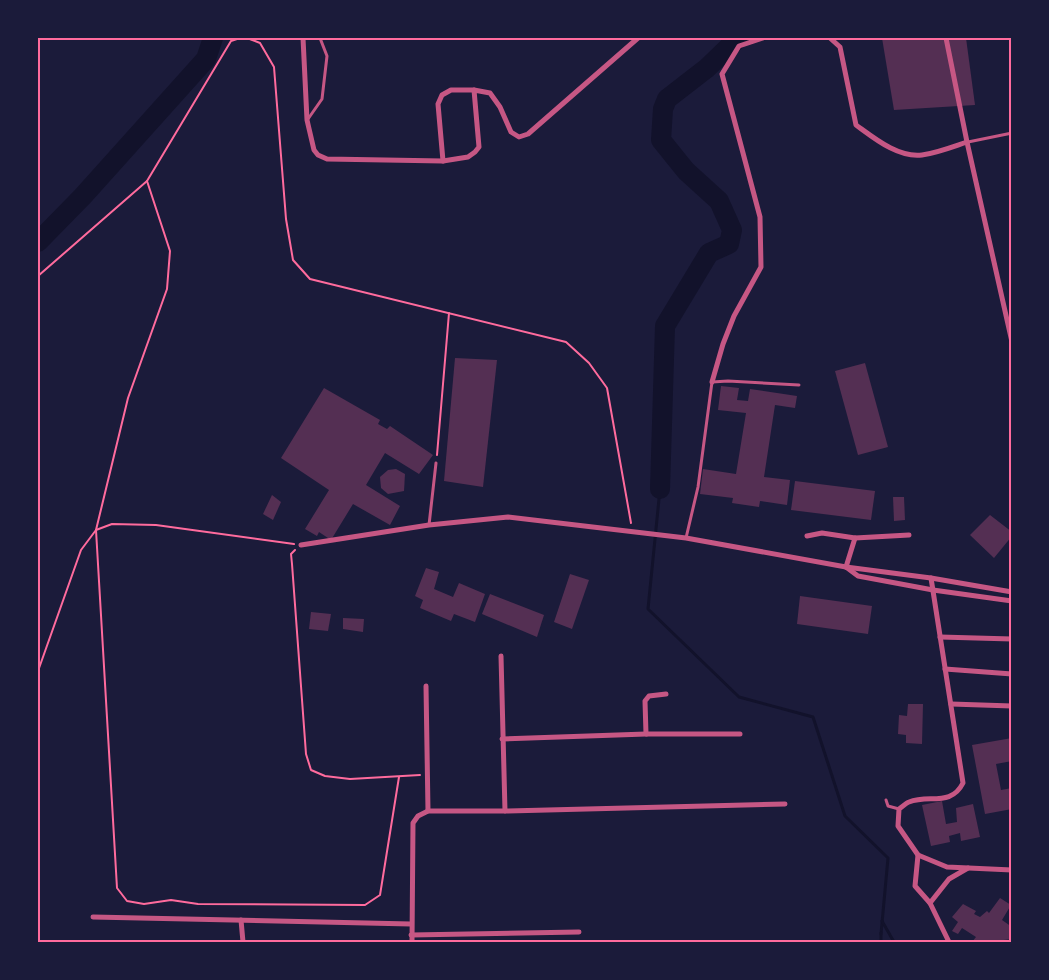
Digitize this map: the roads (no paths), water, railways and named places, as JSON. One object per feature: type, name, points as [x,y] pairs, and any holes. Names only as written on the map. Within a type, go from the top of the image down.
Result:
[{"type":"street","points":[[303,38],[307,120],[314,150],[318,155],[327,159],[443,161],[468,157],[479,147],[474,90]]},
{"type":"street","points":[[443,161],[438,104],[442,95],[451,90],[474,90],[490,93],[500,107],[511,132],[520,137],[528,134],[638,38]]},
{"type":"street","points":[[712,382],[723,344],[734,316],[761,267],[760,216],[722,74],[739,46],[763,38]]},
{"type":"street","points":[[830,38],[840,47],[856,124],[898,152],[920,155],[967,142]]},
{"type":"street","points":[[946,38],[967,142],[1012,342]]},
{"type":"street","points":[[301,545],[429,526],[508,517],[685,538],[846,567],[931,578],[1012,592]]},
{"type":"street","points":[[807,536],[822,533],[855,538],[909,535]]},
{"type":"street","points":[[846,567],[855,538]]},
{"type":"street","points":[[846,567],[858,576],[933,590],[1012,601]]},
{"type":"street","points":[[931,578],[962,783],[958,792],[951,796],[909,802],[899,809],[898,826],[918,855],[947,866],[1012,870]]},
{"type":"street","points":[[940,637],[1012,639]]},
{"type":"street","points":[[501,656],[505,811]]},
{"type":"street","points":[[945,669],[1012,674]]},
{"type":"street","points":[[426,686],[428,811]]},
{"type":"street","points":[[646,734],[645,701],[649,696],[666,694]]},
{"type":"street","points":[[950,704],[1012,706]]},
{"type":"street","points":[[502,739],[646,734],[740,734]]},
{"type":"street","points":[[412,942],[412,823],[418,816],[428,811],[505,811],[785,804]]},
{"type":"street","points":[[918,855],[916,886],[930,903],[949,942]]},
{"type":"street","points":[[930,903],[949,879],[968,868]]},
{"type":"street","points":[[93,917],[411,924]]},
{"type":"street","points":[[241,920],[243,942]]},
{"type":"street","points":[[411,935],[579,932]]},
{"type":"lane","points":[[307,120],[322,99],[327,56],[320,38]]},
{"type":"lane","points":[[967,142],[1012,133]]},
{"type":"lane","points":[[685,538],[698,487],[712,382],[728,381],[799,385]]},
{"type":"lane","points":[[429,526],[436,463]]},
{"type":"lane","points":[[886,800],[888,806],[899,809]]},
{"type":"waterway","points":[[38,242],[83,196],[206,59],[213,38]]},
{"type":"waterway","points":[[660,489],[665,326],[709,253],[729,244],[732,230],[719,201],[686,171],[661,140],[663,109],[667,99],[707,68],[738,38]]},
{"type":"waterway","points":[[660,489],[648,609],[739,697],[813,717],[845,816],[888,858],[881,934]]},
{"type":"waterway","points":[[882,921],[894,942]]},
{"type":"waterway","points":[[881,933],[881,942]]}]
